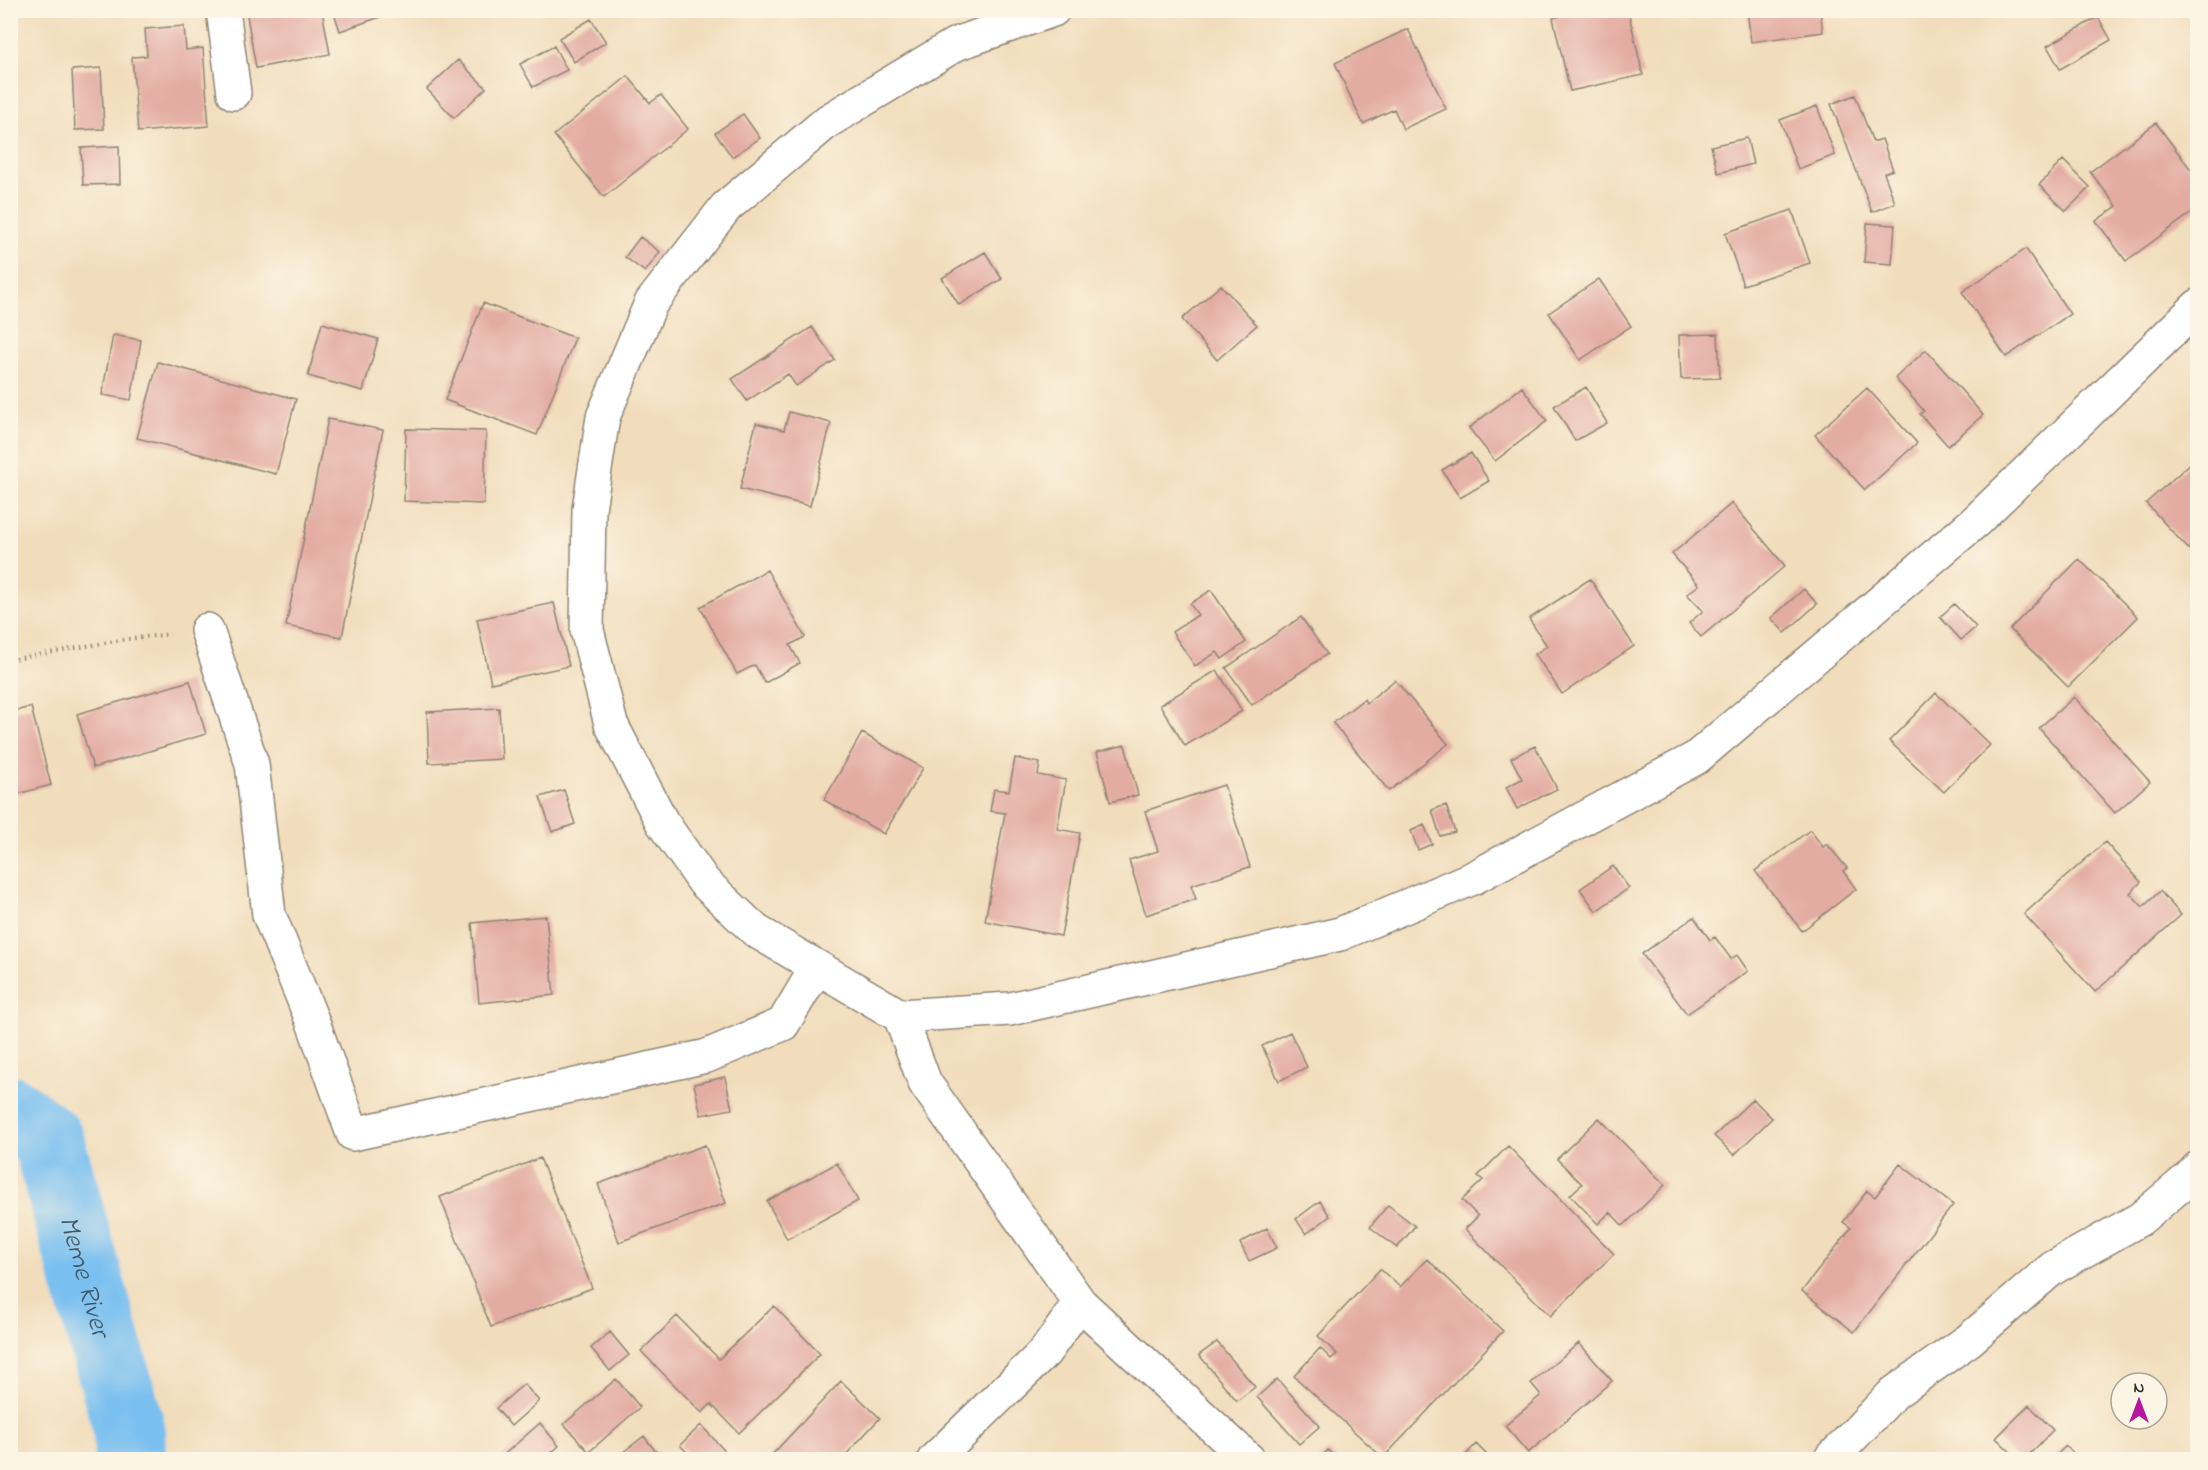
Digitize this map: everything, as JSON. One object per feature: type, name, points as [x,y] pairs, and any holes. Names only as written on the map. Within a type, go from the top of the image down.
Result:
[{"type":"street","points":[[223,10],[234,93]]},
{"type":"street","points":[[1053,10],[956,44],[828,121],[726,207],[651,303],[603,417],[589,509],[587,630],[611,724],[663,822],[704,882],[756,931],[900,1016],[1010,1009],[1340,934],[1473,878],[1696,758],[1976,520],[2198,306]]},
{"type":"street","points":[[207,630],[252,764],[269,915],[315,1025],[353,1134],[707,1056],[783,1024],[817,967]]},
{"type":"street","points":[[900,1016],[925,1083],[1080,1303],[1249,1460]]},
{"type":"street","points":[[1849,1452],[1894,1393],[1969,1340],[2053,1268],[2140,1219],[2198,1168]]},
{"type":"street","points":[[934,1460],[1046,1352],[1080,1303]]},
{"type":"path","points":[[10,660],[120,640],[207,630]]},
{"type":"building","points":[[246,10],[322,10],[330,54],[256,68]]},
{"type":"building","points":[[333,10],[378,10],[380,17],[340,31]]},
{"type":"building","points":[[1584,10],[1628,10],[1643,75],[1570,91],[1553,18]]},
{"type":"building","points":[[1747,10],[1820,10],[1823,32],[1751,42]]},
{"type":"building","points":[[2098,17],[2111,40],[2060,69],[2047,46]]},
{"type":"building","points":[[591,19],[606,42],[574,62],[559,38]]},
{"type":"building","points":[[184,26],[186,50],[203,48],[209,126],[138,132],[132,57],[147,56],[145,29]]},
{"type":"building","points":[[1408,29],[1446,109],[1403,129],[1394,109],[1363,124],[1335,63]]},
{"type":"building","points":[[554,46],[567,70],[533,87],[520,64]]},
{"type":"building","points":[[458,60],[486,88],[454,118],[427,89]]},
{"type":"building","points":[[101,68],[104,129],[75,130],[72,70]]},
{"type":"building","points":[[628,76],[650,103],[661,95],[688,129],[604,197],[554,135]]},
{"type":"building","points":[[1855,95],[1873,142],[1882,139],[1893,170],[1884,173],[1895,203],[1872,212],[1831,104]]},
{"type":"building","points":[[1817,106],[1835,155],[1798,169],[1780,120]]},
{"type":"building","points":[[743,114],[760,138],[732,157],[715,133]]},
{"type":"building","points":[[2156,123],[2198,179],[2198,208],[2126,261],[2096,221],[2117,206],[2090,172]]},
{"type":"building","points":[[1747,138],[1753,164],[1718,173],[1711,146]]},
{"type":"building","points":[[119,146],[120,184],[83,185],[81,148]]},
{"type":"building","points":[[2063,160],[2090,187],[2066,211],[2039,185]]},
{"type":"building","points":[[1792,210],[1810,263],[1743,285],[1725,233]]},
{"type":"building","points":[[1867,223],[1895,225],[1892,264],[1864,262]]},
{"type":"building","points":[[640,237],[660,252],[645,272],[625,257]]},
{"type":"building","points":[[2026,249],[2070,314],[2006,357],[1962,292]]},
{"type":"building","points":[[985,252],[1002,279],[959,305],[942,278]]},
{"type":"building","points":[[1599,279],[1631,326],[1580,360],[1549,313]]},
{"type":"building","points":[[1221,285],[1257,325],[1217,360],[1182,319]]},
{"type":"building","points":[[483,303],[575,338],[537,435],[445,400]]},
{"type":"building","points":[[322,323],[378,339],[363,391],[308,376]]},
{"type":"building","points":[[812,327],[835,360],[796,386],[788,374],[747,401],[732,379]]},
{"type":"building","points":[[1718,334],[1720,378],[1681,379],[1679,335]]},
{"type":"building","points":[[113,335],[141,340],[131,400],[102,395]]},
{"type":"building","points":[[1926,350],[1983,415],[1948,446],[1920,414],[1924,411],[1895,378]]},
{"type":"building","points":[[158,362],[296,399],[276,474],[137,438]]},
{"type":"building","points":[[1522,387],[1547,421],[1495,461],[1469,428]]},
{"type":"building","points":[[1586,387],[1607,423],[1575,441],[1554,406]]},
{"type":"building","points":[[1867,388],[1917,443],[1865,490],[1815,435]]},
{"type":"building","points":[[789,412],[831,423],[810,506],[740,489],[756,423],[784,430]]},
{"type":"building","points":[[328,419],[383,430],[342,637],[286,626]]},
{"type":"building","points":[[406,429],[486,431],[484,504],[404,501]]},
{"type":"building","points":[[1471,453],[1489,481],[1460,498],[1442,470]]},
{"type":"building","points":[[2192,462],[2198,468],[2198,547],[2191,552],[2146,503]]},
{"type":"building","points":[[1732,503],[1785,566],[1701,637],[1689,623],[1703,611],[1687,594],[1699,585],[1672,554]]},
{"type":"building","points":[[2079,559],[2138,617],[2068,687],[2010,629]]},
{"type":"building","points":[[767,570],[805,637],[790,645],[800,663],[765,683],[755,665],[737,674],[700,607]]},
{"type":"building","points":[[1590,579],[1634,646],[1562,694],[1535,654],[1547,646],[1529,619]]},
{"type":"building","points":[[1804,589],[1817,604],[1785,633],[1771,618]]},
{"type":"building","points":[[1211,590],[1246,642],[1222,659],[1217,652],[1195,666],[1172,632],[1198,615],[1190,604]]},
{"type":"building","points":[[554,603],[569,666],[491,683],[477,619]]},
{"type":"building","points":[[1954,604],[1976,627],[1961,640],[1940,617]]},
{"type":"building","points":[[1301,617],[1327,654],[1252,705],[1226,668]]},
{"type":"building","points":[[1217,670],[1242,711],[1185,746],[1160,705]]},
{"type":"building","points":[[1395,680],[1448,744],[1389,791],[1333,723],[1364,699],[1366,703]]},
{"type":"building","points":[[190,681],[206,734],[93,768],[77,714]]},
{"type":"building","points":[[1936,693],[1990,745],[1944,792],[1889,741]]},
{"type":"building","points":[[2074,697],[2150,782],[2115,813],[2039,728]]},
{"type":"building","points":[[31,707],[51,785],[10,796],[10,712]]},
{"type":"building","points":[[499,708],[502,759],[429,763],[427,712]]},
{"type":"building","points":[[862,733],[923,768],[884,834],[824,800]]},
{"type":"building","points":[[1125,745],[1138,795],[1110,802],[1097,752]]},
{"type":"building","points":[[1535,746],[1557,789],[1517,809],[1506,787],[1522,779],[1511,758]]},
{"type":"building","points":[[1015,758],[1040,763],[1038,775],[1066,780],[1057,829],[1080,833],[1061,936],[985,921],[1005,813],[990,811],[994,789],[1009,791]]},
{"type":"building","points":[[1224,785],[1250,867],[1191,885],[1196,899],[1146,915],[1129,860],[1158,851],[1145,811]]},
{"type":"building","points":[[564,790],[575,824],[552,832],[540,797]]},
{"type":"building","points":[[1446,805],[1455,832],[1440,836],[1432,810]]},
{"type":"building","points":[[1424,825],[1432,844],[1418,850],[1411,831]]},
{"type":"building","points":[[1810,830],[1823,847],[1827,844],[1847,868],[1843,871],[1856,889],[1802,931],[1755,871]]},
{"type":"building","points":[[2105,842],[2141,882],[2130,893],[2143,907],[2160,891],[2181,915],[2095,992],[2024,914]]},
{"type":"building","points":[[1613,866],[1629,888],[1596,911],[1580,889]]},
{"type":"building","points":[[546,916],[554,995],[479,1003],[472,923]]},
{"type":"building","points":[[1694,917],[1710,940],[1715,937],[1731,959],[1737,955],[1748,971],[1687,1014],[1642,954]]},
{"type":"building","points":[[1290,1032],[1307,1067],[1279,1081],[1262,1046]]},
{"type":"building","points":[[725,1077],[732,1109],[701,1115],[694,1084]]},
{"type":"building","points":[[1753,1099],[1772,1118],[1734,1155],[1714,1136]]},
{"type":"building","points":[[1599,1118],[1665,1185],[1623,1226],[1610,1212],[1598,1224],[1570,1195],[1582,1184],[1557,1159]]},
{"type":"building","points":[[705,1145],[726,1203],[619,1242],[598,1184]]},
{"type":"building","points":[[1508,1146],[1614,1254],[1550,1316],[1465,1229],[1478,1216],[1462,1200],[1483,1180],[1478,1176]]},
{"type":"building","points":[[540,1158],[592,1288],[491,1327],[440,1197]]},
{"type":"building","points":[[837,1163],[858,1201],[787,1239],[767,1201]]},
{"type":"building","points":[[1900,1164],[1953,1205],[1854,1332],[1802,1291],[1851,1228],[1843,1222],[1867,1191],[1875,1197]]},
{"type":"building","points":[[1320,1201],[1330,1216],[1306,1234],[1296,1219]]},
{"type":"building","points":[[1388,1205],[1415,1226],[1397,1248],[1370,1227]]},
{"type":"building","points":[[1267,1228],[1277,1248],[1249,1261],[1240,1243]]},
{"type":"building","points":[[1427,1259],[1503,1331],[1383,1458],[1294,1376],[1320,1348],[1331,1359],[1337,1354],[1318,1336],[1380,1269],[1400,1287]]},
{"type":"building","points":[[774,1306],[820,1354],[739,1433],[711,1404],[702,1413],[641,1351],[677,1316],[719,1359]]},
{"type":"building","points":[[610,1332],[629,1355],[610,1371],[591,1348]]},
{"type":"building","points":[[1217,1342],[1255,1387],[1237,1401],[1199,1355]]},
{"type":"building","points":[[1579,1343],[1612,1381],[1528,1453],[1505,1426],[1541,1395],[1531,1383]]},
{"type":"building","points":[[616,1379],[640,1407],[589,1452],[564,1424]]},
{"type":"building","points":[[1277,1379],[1320,1426],[1299,1444],[1257,1397]]},
{"type":"building","points":[[841,1381],[880,1418],[841,1460],[770,1460],[769,1458]]},
{"type":"building","points":[[524,1384],[539,1401],[511,1426],[496,1408]]},
{"type":"building","points":[[2029,1405],[2053,1430],[2024,1460],[2019,1460],[1996,1438]]},
{"type":"building","points":[[540,1423],[559,1446],[543,1460],[498,1460]]},
{"type":"building","points":[[701,1425],[733,1460],[694,1460],[680,1445]]},
{"type":"building","points":[[644,1436],[662,1460],[613,1460]]},
{"type":"building","points":[[1476,1444],[1492,1460],[1461,1460]]},
{"type":"building","points":[[2066,1446],[2080,1460],[2051,1460]]},
{"type":"building","points":[[1328,1450],[1337,1460],[1318,1460]]},
{"type":"waterway","name":"Meme River","points":[[10,1111],[48,1140],[129,1428],[130,1460]]}]
